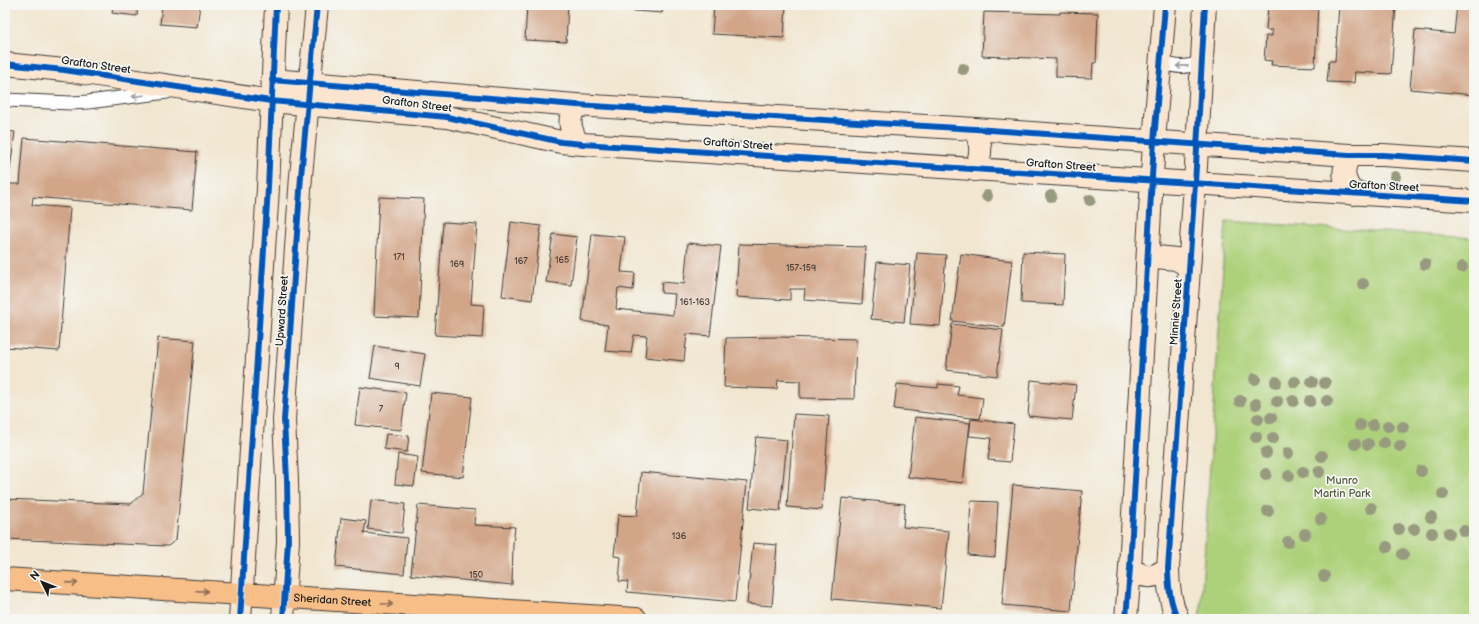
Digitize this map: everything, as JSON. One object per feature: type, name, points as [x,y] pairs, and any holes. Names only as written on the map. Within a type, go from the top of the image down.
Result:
[{"type":"highway","name":"Sheridan Street","points":[[5,579],[636,619]]},
{"type":"street","name":"Upward Street","points":[[240,619],[268,188],[276,5]]},
{"type":"street","name":"Upward Street","points":[[283,619],[288,541],[284,420],[301,176],[317,5]]},
{"type":"street","points":[[1126,619],[1154,141],[1165,5]]},
{"type":"street","name":"Minnie Street","points":[[1178,619],[1171,600],[1168,582],[1168,568],[1195,184],[1205,5]]},
{"type":"street","name":"Grafton Street","points":[[5,64],[64,70],[190,89],[272,90],[309,94],[447,117],[561,142],[975,170],[1474,201]]},
{"type":"street","name":"Grafton Street","points":[[309,94],[576,105],[975,129],[1350,155],[1474,161]]},
{"type":"street","points":[[576,105],[570,119],[570,126],[577,143]]},
{"type":"street","points":[[975,129],[981,146],[979,160],[975,170]]},
{"type":"street","points":[[1350,155],[1344,170],[1345,180],[1354,194]]},
{"type":"street","points":[[1148,263],[1157,258],[1176,259],[1189,266]]},
{"type":"street","points":[[1130,568],[1141,576],[1157,576],[1168,568]]},
{"type":"lane","points":[[1161,62],[1180,67],[1190,66],[1202,62]]},
{"type":"lane","points":[[5,100],[53,103],[88,102],[190,89]]},
{"type":"green space","name":"Munro Martin Park","points":[[1226,221],[1474,238],[1474,619],[1200,619]]},
{"type":"building","points":[[113,5],[138,5],[137,16],[112,13]]},
{"type":"building","points":[[162,5],[200,5],[197,27],[160,24]]},
{"type":"building","points":[[527,5],[568,5],[566,42],[525,40]]},
{"type":"building","points":[[583,5],[663,5],[662,13],[583,7]]},
{"type":"building","points":[[714,5],[786,5],[784,38],[712,34]]},
{"type":"building","points":[[1275,5],[1318,5],[1315,67],[1271,65],[1272,61],[1264,60],[1266,36],[1272,36],[1272,30],[1266,30],[1268,7],[1275,7]]},
{"type":"building","points":[[1339,5],[1396,5],[1391,74],[1355,72],[1354,83],[1327,82],[1329,61],[1335,61]]},
{"type":"building","points":[[1457,5],[1474,5],[1474,95],[1410,89],[1415,30],[1454,34]]},
{"type":"building","points":[[984,12],[1060,14],[1060,12],[1098,13],[1096,63],[1093,63],[1092,78],[1056,77],[1056,59],[982,56]]},
{"type":"building","points":[[5,131],[15,132],[8,184],[20,184],[24,138],[197,152],[192,210],[33,197],[32,205],[70,208],[59,351],[5,347]]},
{"type":"building","points":[[379,197],[424,199],[419,318],[374,316]]},
{"type":"building","points":[[443,222],[477,224],[471,304],[484,305],[482,338],[435,335]]},
{"type":"building","points":[[511,222],[541,226],[532,300],[502,296]]},
{"type":"building","points":[[553,234],[577,237],[571,285],[546,282]]},
{"type":"building","points":[[592,234],[625,237],[621,272],[635,273],[633,290],[618,288],[616,309],[673,315],[675,294],[661,293],[662,282],[684,284],[688,243],[721,246],[710,336],[687,334],[684,361],[645,357],[647,336],[634,335],[631,353],[605,351],[608,325],[582,321]]},
{"type":"building","points":[[739,244],[866,247],[862,304],[804,300],[805,289],[790,289],[790,300],[736,297]]},
{"type":"building","points":[[1023,252],[1065,254],[1063,305],[1021,303]]},
{"type":"building","points":[[917,253],[946,255],[940,326],[910,324]]},
{"type":"building","points":[[961,254],[1012,261],[1004,327],[952,321]]},
{"type":"building","points":[[877,262],[910,265],[904,322],[871,319]]},
{"type":"building","points":[[952,324],[1003,330],[997,376],[946,370]]},
{"type":"building","points":[[779,337],[856,339],[854,399],[800,398],[800,381],[778,380],[777,389],[724,387],[726,338]]},
{"type":"building","points":[[158,338],[195,341],[176,540],[168,546],[5,539],[5,499],[131,504],[143,493]]},
{"type":"building","points":[[375,346],[425,354],[420,386],[370,378]]},
{"type":"building","points":[[1031,380],[1076,385],[1072,420],[1028,416]]},
{"type":"building","points":[[897,384],[938,388],[938,384],[959,386],[957,395],[983,398],[980,419],[894,409]]},
{"type":"building","points":[[360,387],[406,393],[401,430],[355,425]]},
{"type":"building","points":[[431,393],[472,397],[463,477],[422,473]]},
{"type":"building","points":[[794,414],[829,416],[822,510],[787,507]]},
{"type":"building","points":[[915,417],[970,423],[963,483],[908,477]]},
{"type":"building","points":[[971,419],[1014,424],[1010,462],[988,460],[991,438],[969,436]]},
{"type":"building","points":[[386,434],[409,436],[407,452],[384,449]]},
{"type":"building","points":[[756,437],[787,440],[780,511],[749,508]]},
{"type":"building","points":[[398,454],[418,457],[414,486],[395,484]]},
{"type":"building","points":[[641,472],[747,482],[735,602],[627,592],[628,582],[619,581],[621,557],[614,556],[618,515],[637,516]]},
{"type":"building","points":[[1013,485],[1082,491],[1071,611],[1002,605]]},
{"type":"building","points":[[842,498],[905,504],[903,527],[949,531],[941,608],[832,599]]},
{"type":"building","points":[[371,500],[405,504],[402,533],[368,529]]},
{"type":"building","points":[[971,501],[998,502],[995,557],[968,555]]},
{"type":"building","points":[[418,505],[475,510],[474,525],[515,527],[512,585],[411,575]]},
{"type":"building","points":[[341,518],[366,521],[364,533],[407,538],[404,574],[336,567]]},
{"type":"building","points":[[753,543],[777,545],[772,606],[747,604]]},
{"type":"cycle path","points":[[240,619],[268,188],[276,5]]},
{"type":"cycle path","points":[[283,619],[288,541],[284,420],[301,176],[317,5]]},
{"type":"cycle path","points":[[1126,619],[1154,141],[1165,5]]},
{"type":"cycle path","points":[[1178,619],[1170,594],[1168,568],[1195,184],[1205,5]]},
{"type":"cycle path","points":[[5,64],[64,70],[271,101],[447,117],[561,142],[1474,201]]},
{"type":"cycle path","points":[[272,80],[576,105],[975,129],[1349,155],[1383,155],[1474,161]]}]
